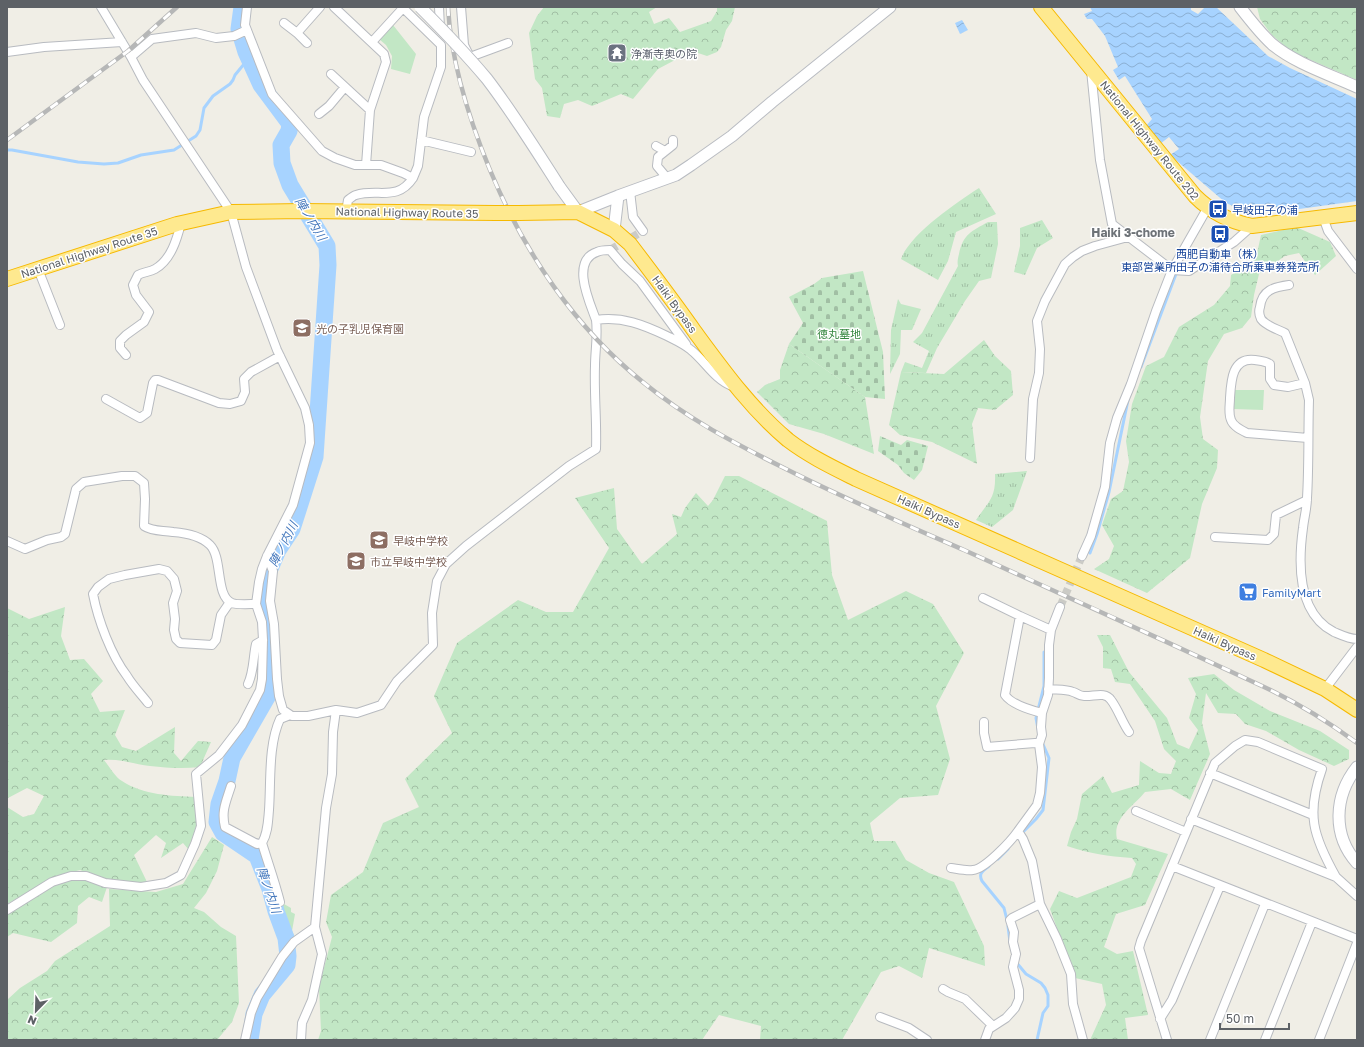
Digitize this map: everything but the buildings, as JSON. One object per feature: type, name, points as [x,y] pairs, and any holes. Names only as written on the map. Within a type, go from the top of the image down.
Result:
[{"type":"highway","name":"National Highway Route 202","points":[[1041,7],[1190,191],[1208,207],[1237,223],[1252,226],[1357,213]]},
{"type":"highway","name":"National Highway Route 35","points":[[7,279],[181,223],[231,212],[302,211],[496,214],[578,212]]},
{"type":"highway","name":"Haiki Bypass","points":[[578,212],[614,230],[630,244],[738,388],[772,426],[816,459],[870,485],[1264,660],[1325,689],[1357,710]]},
{"type":"street","points":[[7,910],[52,882],[71,876],[86,876],[105,883],[141,887],[166,883],[181,875],[195,844],[201,826],[196,774],[220,755],[242,725],[260,690],[262,679],[263,640],[262,622],[256,604],[262,569],[293,504],[310,443],[309,425],[305,408],[280,356],[246,267],[231,212],[143,80],[101,7]]},
{"type":"street","points":[[247,7],[245,25],[272,94],[322,150],[336,158],[355,165],[381,165],[413,178]]},
{"type":"street","points":[[296,33],[320,7]]},
{"type":"street","points":[[334,7],[384,54],[386,62],[370,110],[366,165]]},
{"type":"street","points":[[372,42],[403,7],[441,45]]},
{"type":"street","points":[[420,7],[449,35],[486,79],[509,109],[559,186],[578,212],[630,191],[676,175],[732,136],[890,7]]},
{"type":"street","points":[[346,212],[348,200],[356,195],[384,194],[400,191],[408,186],[413,178],[418,166],[424,117],[441,67],[439,7]]},
{"type":"street","points":[[461,7],[464,45],[470,57],[508,43]]},
{"type":"street","points":[[1240,7],[1252,23],[1273,45],[1290,56],[1357,87]]},
{"type":"street","points":[[284,23],[307,43]]},
{"type":"street","points":[[131,57],[152,39],[196,32],[216,38],[234,36],[247,30]]},
{"type":"street","points":[[7,52],[44,47],[122,42]]},
{"type":"street","points":[[1091,68],[1100,160],[1112,224],[1128,238],[1172,270],[1188,271],[1234,242],[1252,226]]},
{"type":"street","points":[[331,74],[370,110]]},
{"type":"street","points":[[320,114],[345,87]]},
{"type":"street","points":[[420,140],[471,152]]},
{"type":"street","points":[[667,178],[657,166],[658,156],[673,145],[673,140]]},
{"type":"street","points":[[656,146],[665,151]]},
{"type":"street","points":[[630,191],[633,217],[643,231]]},
{"type":"street","points":[[614,230],[618,196]]},
{"type":"street","points":[[1082,556],[1091,536],[1105,487],[1110,443],[1117,418],[1131,384],[1172,270],[1208,207]]},
{"type":"street","points":[[1322,217],[1328,231],[1357,269]]},
{"type":"street","points":[[126,356],[120,348],[120,341],[144,322],[149,312],[136,295],[133,286],[138,275],[154,270],[162,265],[176,241],[181,223]]},
{"type":"street","points":[[1030,458],[1033,399],[1039,373],[1040,349],[1038,321],[1045,301],[1065,264],[1073,257],[1082,251],[1095,246],[1128,238]]},
{"type":"street","points":[[267,556],[273,571],[270,601],[274,624],[279,696],[283,710],[292,716],[308,716],[336,710],[357,713],[381,705],[397,681],[433,645],[432,613],[437,581],[446,564],[466,546],[563,470],[596,450],[597,427],[594,366],[598,333],[596,320],[586,294],[582,272],[587,260],[596,252],[610,250],[645,288],[691,350],[727,384],[738,388]]},
{"type":"street","points":[[38,269],[60,325]]},
{"type":"street","points":[[1288,285],[1271,288],[1266,292],[1260,304],[1259,310],[1261,318],[1267,324],[1285,333],[1305,384],[1309,400],[1307,500],[1300,559],[1302,579],[1306,598],[1311,611],[1318,621],[1326,628],[1338,634],[1357,640]]},
{"type":"street","points":[[596,320],[612,318],[631,321],[651,328],[691,350]]},
{"type":"street","points":[[106,399],[140,418],[148,413],[153,384],[155,380],[158,380],[219,403],[230,404],[241,401],[245,392],[244,379],[247,375],[280,356]]},
{"type":"street","points":[[1305,384],[1288,387],[1274,385],[1270,379],[1270,364],[1266,361],[1248,359],[1242,362],[1235,370],[1231,379],[1229,414],[1231,421],[1247,434],[1308,438]]},
{"type":"street","points":[[7,542],[25,549],[47,540],[61,537],[65,534],[76,489],[84,482],[102,478],[135,476],[144,483],[144,526],[150,530],[174,532],[203,539],[212,547],[215,554],[222,590],[228,601],[234,604],[256,604]]},
{"type":"street","points":[[1215,537],[1268,540],[1274,534],[1276,515],[1307,500]]},
{"type":"street","points":[[148,702],[126,676],[117,661],[95,605],[93,594],[98,586],[105,581],[125,575],[159,569],[167,571],[174,579],[177,591],[173,603],[175,619],[174,630],[176,639],[180,643],[212,645],[216,640],[222,615],[230,602]]},
{"type":"street","points":[[983,598],[1050,630]]},
{"type":"street","points":[[951,868],[979,869],[1002,849],[1037,805],[1042,767],[1039,744],[1042,735],[1042,713],[1048,695],[1050,630],[1060,608]]},
{"type":"street","points":[[1020,616],[1015,633],[1010,675],[1005,695],[1008,699],[1033,711],[1042,713]]},
{"type":"street","points":[[248,684],[252,674],[256,644],[263,640]]},
{"type":"street","points":[[1325,689],[1357,647]]},
{"type":"street","points":[[1048,689],[1072,691],[1078,695],[1084,696],[1106,696],[1110,699],[1119,713],[1121,720],[1129,732]]},
{"type":"street","points":[[301,1040],[302,1023],[312,1000],[322,954],[315,927],[326,808],[332,774],[333,732],[336,710]]},
{"type":"street","points":[[280,902],[276,884],[269,868],[262,843],[266,837],[271,764],[276,727],[280,719],[290,715]]},
{"type":"street","points":[[984,722],[984,733],[987,747],[1035,743],[1039,744]]},
{"type":"street","points":[[1167,1040],[1139,948],[1215,762],[1245,740],[1258,742],[1322,769],[1316,788],[1313,815],[1320,846],[1336,877]]},
{"type":"street","points":[[1357,767],[1349,777],[1342,793],[1339,810],[1340,833],[1349,854],[1357,863]]},
{"type":"street","points":[[1210,773],[1313,815]]},
{"type":"street","points":[[231,786],[224,808],[223,817],[226,827],[257,844],[262,843]]},
{"type":"street","points":[[1136,811],[1186,832]]},
{"type":"street","points":[[1191,819],[1336,877],[1357,896]]},
{"type":"street","points":[[1018,830],[1032,861],[1040,904],[1057,939],[1071,974],[1073,1004],[1083,1040]]},
{"type":"street","points":[[1172,866],[1265,904],[1357,939]]},
{"type":"street","points":[[1160,1019],[1172,1000],[1220,886]]},
{"type":"street","points":[[985,1040],[989,1029],[998,1025],[1006,1018],[1015,1008],[1019,999],[1019,990],[1015,976],[1013,942],[1014,932],[1010,920],[1040,904]]},
{"type":"street","points":[[1210,1040],[1265,904]]},
{"type":"street","points":[[1265,1040],[1312,922]]},
{"type":"street","points":[[245,1040],[251,1013],[257,998],[285,953],[294,942],[315,927]]},
{"type":"street","points":[[1319,1040],[1357,943]]},
{"type":"street","points":[[943,989],[965,999],[993,1026]]},
{"type":"street","points":[[880,1017],[909,1028],[926,1040]]},
{"type":"green space","points":[[544,7],[657,7],[649,12],[654,24],[669,18],[680,32],[711,21],[717,11],[717,7],[735,7],[732,21],[726,30],[721,47],[717,52],[707,56],[692,51],[658,69],[633,99],[621,94],[592,106],[578,100],[564,104],[560,118],[547,116],[542,88],[535,79],[529,33],[537,16]]},
{"type":"green space","points":[[1257,7],[1357,7],[1357,80],[1290,51],[1271,34],[1260,19]]},
{"type":"green space","points":[[393,25],[416,54],[410,74],[391,69],[392,56],[386,45],[379,39]]},
{"type":"green space","points":[[979,188],[996,214],[956,232],[948,261],[938,280],[901,259],[906,249],[914,239],[947,210]]},
{"type":"green space","points":[[1042,220],[1053,238],[1037,248],[1025,275],[1014,272],[1020,246],[1020,228]]},
{"type":"green space","points":[[988,222],[997,222],[998,244],[991,278],[979,281],[965,301],[937,348],[926,373],[901,372],[905,362],[922,368],[929,351],[913,342],[922,333],[958,266],[958,257],[966,237]]},
{"type":"green space","points":[[1296,227],[1330,242],[1336,256],[1315,275],[1299,253],[1285,256],[1259,274],[1251,317],[1242,328],[1224,334],[1208,361],[1200,417],[1203,439],[1218,450],[1217,468],[1202,504],[1190,558],[1147,593],[1094,569],[1109,559],[1114,546],[1102,525],[1111,499],[1123,491],[1129,462],[1126,441],[1132,404],[1146,366],[1164,357],[1179,327],[1214,305],[1230,286],[1231,275],[1256,258],[1261,235]]},
{"type":"green space","name":"徳丸墓地","points":[[863,271],[883,352],[885,399],[865,397],[789,344],[803,323],[789,297],[814,284],[822,278]]},
{"type":"green space","points":[[898,299],[901,304],[921,309],[912,330],[901,330],[900,354],[890,374],[891,330]]},
{"type":"green space","points":[[984,340],[995,356],[1011,371],[1013,395],[995,410],[978,408],[972,424],[977,464],[932,442],[900,435],[889,425],[901,372],[944,374]]},
{"type":"green space","points":[[789,344],[865,397],[874,454],[824,434],[789,424],[757,392],[765,385],[780,379],[780,370]]},
{"type":"green space","points":[[1234,390],[1264,390],[1263,410],[1233,409]]},
{"type":"green space","points":[[880,436],[901,445],[907,440],[928,446],[922,470],[914,480],[904,473],[898,465],[878,451]]},
{"type":"green space","points":[[1027,471],[1013,510],[992,527],[976,520],[991,499],[994,489],[995,474]]},
{"type":"green space","points":[[725,476],[739,476],[827,521],[832,575],[848,620],[906,591],[933,604],[964,653],[936,706],[950,759],[938,795],[900,798],[870,823],[874,841],[895,841],[906,860],[929,873],[954,882],[984,946],[985,966],[929,948],[922,978],[899,966],[881,972],[842,1040],[760,1040],[761,1026],[719,1015],[702,1040],[318,1040],[321,1031],[319,987],[332,937],[326,922],[331,895],[363,872],[383,823],[419,807],[405,779],[452,733],[434,696],[457,643],[518,600],[546,612],[573,612],[609,548],[575,498],[614,488],[617,529],[642,564],[677,534],[672,514],[681,517],[685,508],[696,493],[708,506],[713,500]]},
{"type":"green space","points":[[65,607],[61,636],[70,660],[84,659],[103,681],[91,694],[100,712],[125,710],[115,735],[122,747],[136,751],[175,727],[174,753],[181,761],[198,741],[211,742],[200,767],[163,767],[104,760],[119,779],[130,786],[158,794],[196,797],[197,823],[189,850],[183,843],[161,858],[166,843],[156,835],[134,855],[147,882],[137,885],[112,883],[80,870],[57,876],[7,904],[7,807],[23,817],[34,814],[44,796],[27,788],[8,798],[7,608],[29,619]]},
{"type":"green space","points":[[1097,635],[1110,635],[1129,672],[1167,718],[1177,744],[1189,749],[1198,730],[1189,718],[1196,694],[1188,678],[1214,674],[1234,690],[1270,711],[1320,731],[1349,750],[1349,759],[1334,766],[1299,750],[1266,731],[1245,724],[1236,714],[1218,713],[1206,693],[1202,723],[1210,754],[1190,800],[1171,789],[1145,792],[1125,813],[1116,832],[1117,839],[1168,854],[1145,905],[1116,914],[1104,947],[1117,954],[1133,951],[1148,1015],[1125,1018],[1128,1040],[1090,1040],[1106,1005],[1102,984],[1075,978],[1050,909],[1059,891],[1077,898],[1131,877],[1136,864],[1132,858],[1099,854],[1067,846],[1077,819],[1082,794],[1103,776],[1112,793],[1139,785],[1140,761],[1159,773],[1171,774],[1176,761],[1164,749],[1155,721],[1130,684],[1115,682],[1111,669],[1103,668],[1103,647]]},
{"type":"green space","points":[[212,837],[224,845],[217,871],[206,893],[194,908],[204,912],[221,927],[236,936],[239,1003],[232,1022],[217,1040],[7,1040],[7,1000],[20,988],[47,971],[55,961],[110,926],[109,889],[156,892],[183,884]]},
{"type":"green space","points":[[82,879],[107,887],[102,902],[89,897],[78,906],[77,923],[51,942],[13,933],[7,937],[7,913],[57,883]]},
{"type":"green space","points":[[284,904],[291,908],[291,912],[295,914],[292,931],[295,937],[289,939],[276,905]]},
{"type":"water","points":[[1090,7],[1191,7],[1191,10],[1198,14],[1205,7],[1216,7],[1268,56],[1290,68],[1357,99],[1357,201],[1292,210],[1257,204],[1244,211],[1226,203],[1170,155],[1179,149],[1169,137],[1160,144],[1146,126],[1152,119],[1125,76],[1119,80],[1113,70],[1118,67],[1105,36],[1092,19],[1087,19],[1084,14],[1092,11]]},
{"type":"water","points":[[962,20],[968,30],[960,34],[955,23]]},
{"type":"waterway","name":"陣ノ内川","points":[[242,7],[239,29],[246,52],[261,85],[290,124],[289,131],[281,145],[282,163],[290,185],[327,246],[328,265],[315,457],[292,529],[278,550],[266,578],[264,605],[270,652],[270,692],[232,758],[227,781],[219,804],[217,822],[223,833],[257,856],[270,889],[286,938],[288,956],[287,965],[262,995],[254,1014],[250,1040]]},
{"type":"waterway","points":[[7,150],[78,162],[104,164],[118,163],[141,155],[174,150],[196,136],[200,130],[204,108],[213,96],[230,84],[235,75],[249,58]]},
{"type":"waterway","points":[[1141,367],[1176,274]]},
{"type":"waterway","points":[[1090,553],[1109,492],[1128,400]]},
{"type":"waterway","points":[[1038,729],[1036,718],[1044,686],[1044,652]]},
{"type":"waterway","points":[[1021,834],[1043,810],[1049,758],[1042,742]]},
{"type":"waterway","points":[[998,859],[1008,849]]},
{"type":"waterway","points":[[989,866],[982,872],[981,878],[1004,908],[1007,920]]},
{"type":"waterway","points":[[1008,926],[1010,942]]},
{"type":"waterway","points":[[1016,962],[1026,974],[1041,983],[1048,995],[1048,1006],[1043,1013],[1037,1040]]},
{"type":"tunnel","points":[[610,250],[643,231]]},
{"type":"tunnel","points":[[1060,607],[1082,556]]},
{"type":"railway","points":[[7,140],[128,51],[177,7]]},
{"type":"railway","points":[[448,7],[457,70],[468,111],[490,170],[519,230],[535,259],[574,313],[596,338],[644,383],[694,419],[765,459],[896,521],[964,550],[1262,686],[1311,712],[1357,743]]},
{"type":"place","name":"浄漸寺奥の院","points":[[617,53]]},
{"type":"place","name":"早岐田子の浦","points":[[1218,209]]},
{"type":"place","name":"西肥自動車（株） 東部営業所田子の浦待合所乗車券発売所","points":[[1220,234]]},
{"type":"place","name":"光の子乳児保育園","points":[[302,328]]},
{"type":"place","name":"早岐中学校","points":[[379,540]]},
{"type":"place","name":"市立早岐中学校","points":[[356,561]]},
{"type":"place","name":"FamilyMart","points":[[1248,592]]},
{"type":"district","name":"Haiki 3-chome","points":[[1133,232]]}]
